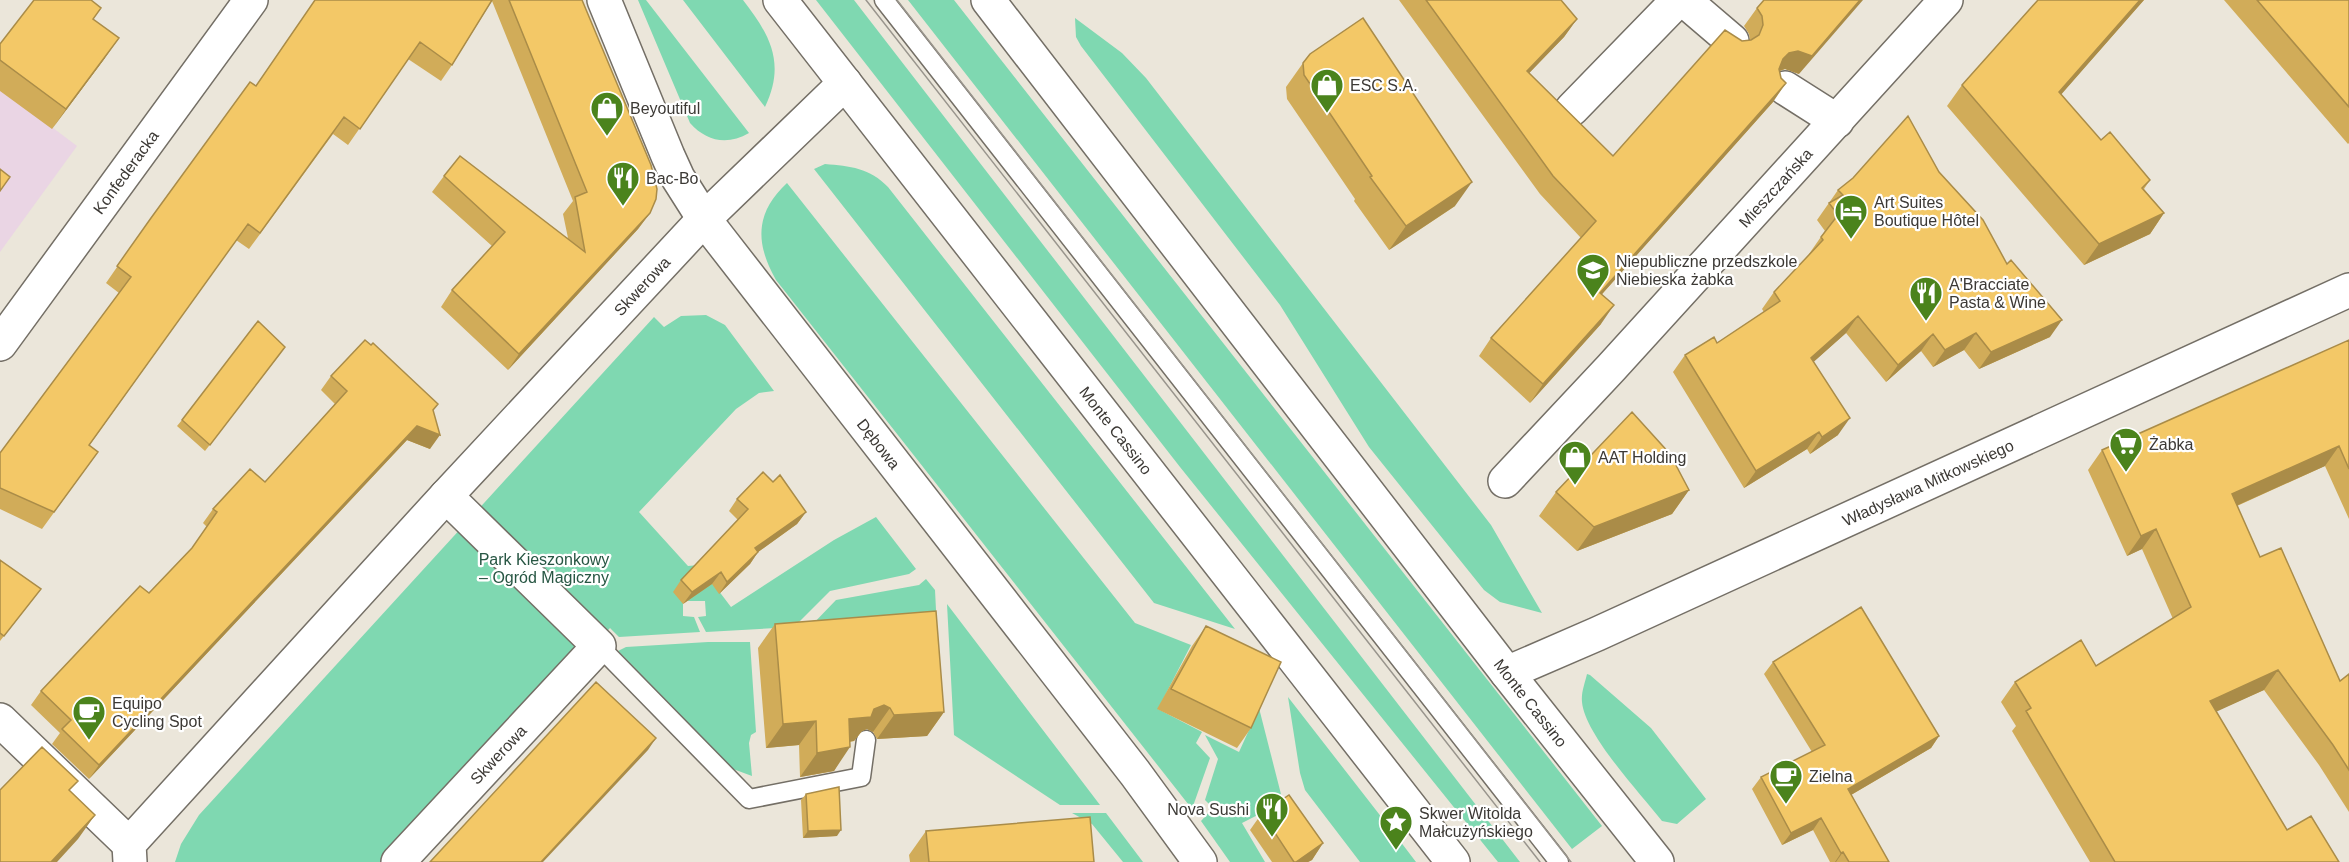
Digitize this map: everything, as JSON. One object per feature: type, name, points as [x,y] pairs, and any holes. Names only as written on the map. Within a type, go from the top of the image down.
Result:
[{"type":"street","name":"Konfederacka","points":[[0,344],[251,0]]},
{"type":"street","name":"Dębowa","points":[[604,0],[671,163],[704,219],[1135,773],[1200,862]]},
{"type":"street","name":"Monte Cassino","points":[[780,0],[1453,862]]},
{"type":"street","name":"Monte Cassino","points":[[988,0],[1507,673],[1657,862]]},
{"type":"street","points":[[1572,109],[1678,0]]},
{"type":"street","points":[[1684,0],[1732,41]]},
{"type":"street","name":"Mieszczańska","points":[[1505,481],[1627,351],[1946,0]]},
{"type":"street","name":"Skwerowa","points":[[130,853],[446,496],[704,219],[845,83]]},
{"type":"street","points":[[1785,88],[1837,121]]},
{"type":"street","name":"Władysława Mitkowskiego","points":[[1507,673],[2349,290]]},
{"type":"street","points":[[446,496],[599,646]]},
{"type":"street","name":"Skwerowa","points":[[398,862],[599,646]]},
{"type":"street","points":[[0,720],[130,853]]},
{"type":"lane","points":[[884,0],[1559,862]]},
{"type":"lane","points":[[599,646],[749,799],[861,777],[867,740]]},
{"type":"shaded area","points":[[0,88],[77,146],[0,252]]},
{"type":"green space","points":[[638,0],[646,0],[749,133],[733,139],[717,140],[703,134],[690,123]]},
{"type":"green space","points":[[683,0],[743,0],[761,25],[772,50],[774,77],[765,107]]},
{"type":"green space","points":[[816,0],[854,0],[1520,862],[1498,862],[1180,467]]},
{"type":"green space","points":[[908,0],[954,0],[1602,826],[1572,849]]},
{"type":"green space","points":[[1075,18],[1122,53],[1146,78],[1491,525],[1542,613],[1500,602],[1484,590],[1369,447],[1280,305],[1081,46],[1076,37]]},
{"type":"green space","points":[[825,164],[851,167],[867,172],[888,187],[1235,629],[1154,603],[814,169]]},
{"type":"green space","points":[[787,183],[1135,623],[1191,645],[1158,709],[1202,732],[1196,743],[1210,758],[1192,809],[776,280],[764,253],[762,229],[769,206],[776,194]]},
{"type":"green space","name":"Park Kieszonkowy – Ogród Magiczny","points":[[706,315],[725,325],[774,391],[759,393],[736,409],[639,512],[688,566],[699,565],[731,607],[834,540],[876,517],[916,569],[909,574],[830,591],[794,627],[706,632],[698,617],[706,616],[705,601],[683,601],[683,616],[694,617],[700,632],[619,637],[610,628],[393,862],[175,862],[181,844],[199,815],[654,317],[664,327],[681,316]]},
{"type":"green space","points":[[926,579],[935,590],[937,630],[809,628],[836,600],[919,585]]},
{"type":"green space","points":[[947,604],[1100,805],[1060,805],[954,735]]},
{"type":"green space","points":[[750,642],[756,732],[751,735],[749,743],[752,776],[733,769],[618,651],[626,647]]},
{"type":"green space","points":[[1587,674],[1651,728],[1706,799],[1677,824],[1662,821],[1615,764],[1593,731],[1585,715],[1582,702]]},
{"type":"green space","points":[[1288,697],[1416,862],[1360,862],[1305,790],[1300,773]]},
{"type":"green space","points":[[1259,708],[1283,802],[1242,823],[1265,862],[1230,862],[1201,821],[1213,808],[1205,800],[1218,759],[1205,735],[1239,752]]},
{"type":"green space","points":[[1072,813],[1106,813],[1143,862],[1123,862],[1092,824]]},
{"type":"building","points":[[34,0],[91,0],[101,8],[93,19],[119,38],[66,109],[0,60],[0,44]]},
{"type":"building","points":[[315,0],[492,0],[452,65],[420,42],[360,129],[344,117],[260,233],[248,224],[89,445],[98,452],[54,512],[0,488],[0,453],[131,277],[117,266],[250,82],[256,86]]},
{"type":"building","points":[[509,0],[582,0],[651,165],[657,189],[656,199],[650,213],[519,354],[452,290],[505,232],[444,176],[460,156],[585,252],[575,197],[587,192]]},
{"type":"building","points":[[1426,0],[1561,0],[1577,19],[1527,71],[1613,156],[1725,30],[1742,41],[1751,40],[1759,35],[1763,25],[1762,16],[1757,8],[1764,0],[1860,0],[1812,56],[1798,51],[1789,53],[1783,59],[1779,69],[1781,78],[1786,83],[1600,293],[1614,305],[1543,384],[1491,338],[1596,221],[1553,176]]},
{"type":"building","points":[[2038,0],[2140,0],[2059,92],[2101,140],[2110,132],[2150,180],[2142,188],[2164,213],[2099,244],[1962,85]]},
{"type":"building","points":[[2257,0],[2349,0],[2349,107]]},
{"type":"building","points":[[1363,18],[1472,182],[1406,226],[1370,177],[1372,176],[1304,75],[1303,63],[1310,54]]},
{"type":"building","points":[[1908,116],[1939,172],[1983,220],[2007,264],[2011,260],[2062,320],[1991,352],[1976,333],[1945,350],[1933,334],[1898,365],[1858,316],[1811,358],[1850,418],[1822,437],[1819,432],[1756,471],[1685,355],[1714,337],[1717,343],[1780,301],[1774,292],[1823,240],[1821,237],[1838,215],[1829,203],[1843,195],[1838,190],[1853,178]]},
{"type":"building","points":[[0,169],[10,177],[0,191]]},
{"type":"building","points":[[258,321],[285,347],[210,445],[182,420]]},
{"type":"building","points":[[365,340],[371,345],[373,343],[438,404],[433,410],[440,435],[417,426],[99,765],[62,729],[71,720],[41,691],[140,586],[149,593],[192,548],[217,512],[213,509],[250,469],[265,482],[347,391],[331,376]]},
{"type":"building","points":[[2349,340],[2349,469],[2339,446],[2232,494],[2260,557],[2281,548],[2340,681],[2349,674],[2349,770],[2278,670],[2210,701],[2287,830],[2311,816],[2339,862],[2115,862],[2026,711],[2031,708],[2015,682],[2081,640],[2096,666],[2191,607],[2156,529],[2141,536],[2102,450]]},
{"type":"building","points":[[1632,412],[1670,454],[1689,490],[1594,527],[1556,492]]},
{"type":"building","points":[[763,472],[773,482],[780,475],[806,512],[755,548],[758,552],[727,582],[721,572],[692,592],[681,580],[748,509],[737,499]]},
{"type":"building","points":[[0,560],[41,589],[4,636],[0,633]]},
{"type":"building","points":[[1861,607],[1939,736],[1848,789],[1889,862],[1849,862],[1843,852],[1841,853],[1821,818],[1791,833],[1761,777],[1825,745],[1773,662]]},
{"type":"building","points":[[936,611],[944,712],[894,715],[890,708],[884,705],[874,709],[871,717],[849,719],[850,747],[817,753],[816,721],[783,724],[775,624]]},
{"type":"building","points":[[1206,626],[1281,662],[1251,728],[1171,689]]},
{"type":"building","points":[[596,682],[656,738],[541,862],[430,862]]},
{"type":"building","points":[[42,747],[78,781],[69,790],[95,815],[51,862],[0,862],[0,790]]},
{"type":"building","points":[[839,787],[841,830],[808,831],[806,794]]},
{"type":"building","points":[[1289,795],[1323,843],[1296,862],[1262,813]]},
{"type":"building","points":[[1090,817],[1094,862],[929,862],[926,831]]},
{"type":"tram line","points":[[866,0],[1540,862]]},
{"type":"tram line","points":[[897,0],[1571,862]]},
{"type":"place","name":"ESC S.A.","points":[[1327,114]]},
{"type":"place","name":"Beyoutiful","points":[[607,137]]},
{"type":"place","name":"Bac-Bo","points":[[623,207]]},
{"type":"place","name":"Art Suites Boutique Hôtel","points":[[1851,240]]},
{"type":"place","name":"Niepubliczne przedszkole Niebieska żabka","points":[[1593,299]]},
{"type":"place","name":"A'Bracciate Pasta & Wine","points":[[1926,322]]},
{"type":"place","name":"Żabka","points":[[2126,473]]},
{"type":"place","name":"AAT Holding","points":[[1575,486]]},
{"type":"place","name":"Equipo Cycling Spot","points":[[89,741]]},
{"type":"place","name":"Zielna","points":[[1786,805]]},
{"type":"place","name":"Nova Sushi","points":[[1272,838]]},
{"type":"place","name":"Skwer Witolda Małcużyńskiego","points":[[1396,851]]}]
